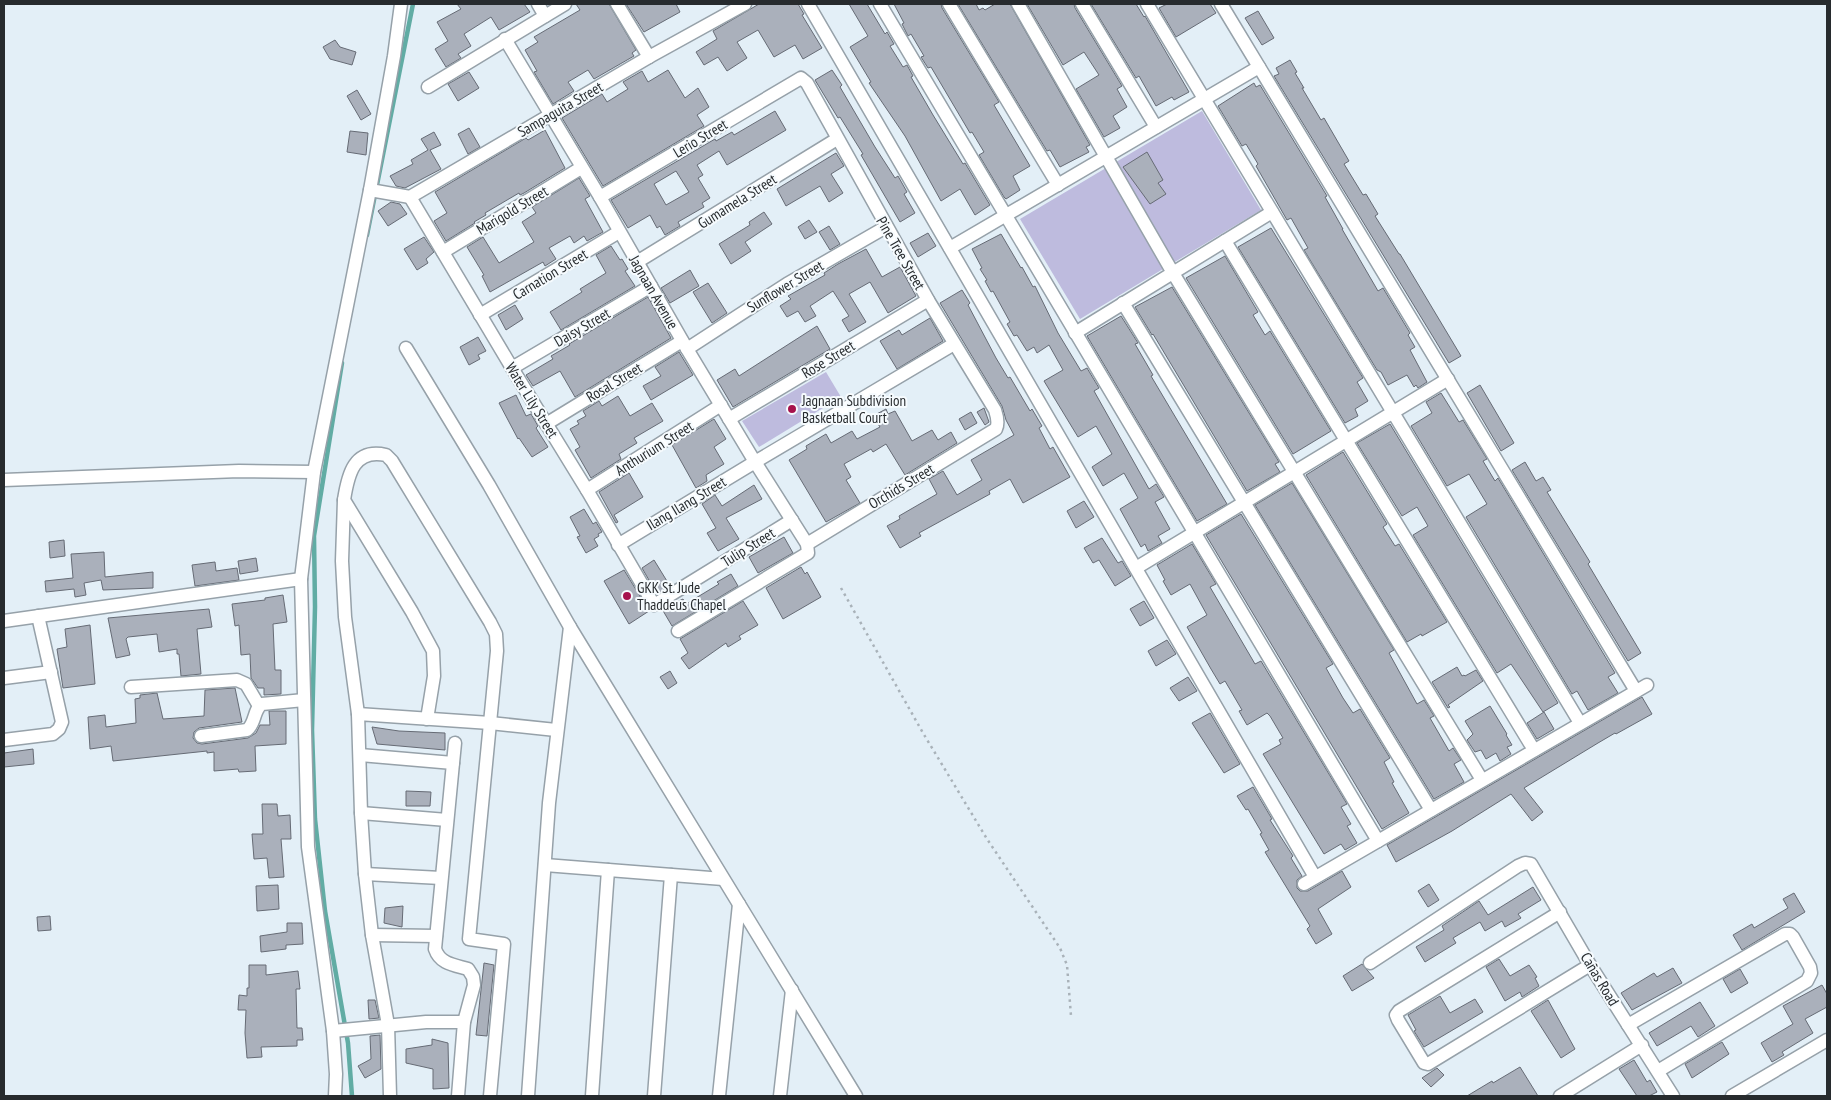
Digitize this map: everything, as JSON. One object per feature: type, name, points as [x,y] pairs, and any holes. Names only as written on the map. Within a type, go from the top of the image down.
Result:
[{"type":"street","points":[[335,1096],[335,1031],[308,847],[301,579],[314,472],[370,190],[394,56],[401,4]]},
{"type":"street","points":[[538,4],[545,16]]},
{"type":"street","points":[[428,87],[565,4]]},
{"type":"street","points":[[617,4],[649,57]]},
{"type":"street","name":"Sampaguita Street","points":[[410,197],[649,57],[745,4]]},
{"type":"street","points":[[808,4],[1136,568],[1310,880],[1641,688],[1448,379],[1221,4]]},
{"type":"street","points":[[880,4],[1378,841]]},
{"type":"street","points":[[950,4],[1058,185]]},
{"type":"street","points":[[1018,4],[1173,273],[1482,780]]},
{"type":"street","points":[[1082,4],[1156,127]]},
{"type":"street","points":[[1147,4],[1580,723]]},
{"type":"street","name":"Jagnaan Avenue","points":[[505,40],[600,197],[684,345],[807,544]]},
{"type":"street","points":[[950,248],[1259,67]]},
{"type":"street","name":"Pine Tree Street","points":[[801,78],[807,84],[886,227],[994,410],[997,417],[996,429]]},
{"type":"street","name":"Lerio Street","points":[[600,197],[801,78]]},
{"type":"street","name":"Gumamela Street","points":[[637,262],[837,140]]},
{"type":"street","name":"Marigold Street","points":[[443,252],[581,168]]},
{"type":"street","points":[[370,190],[410,197]]},
{"type":"street","name":"Water Lily Street","points":[[410,197],[587,490],[654,605]]},
{"type":"street","points":[[1075,332],[1272,212]]},
{"type":"street","name":"Sunflower Street","points":[[684,345],[886,227]]},
{"type":"street","name":"Carnation Street","points":[[480,315],[619,232]]},
{"type":"street","points":[[1225,241],[1534,750]]},
{"type":"street","name":"Daisy Street","points":[[512,368],[651,286]]},
{"type":"street","name":"Rose Street","points":[[729,418],[928,300]]},
{"type":"street","points":[[1123,303],[1431,810]]},
{"type":"street","name":"Ilang Ilang Street","points":[[618,545],[954,344]]},
{"type":"street","name":"Rosal Street","points":[[546,424],[684,345]]},
{"type":"street","points":[[406,348],[489,485],[570,627],[856,1096]]},
{"type":"street","points":[[1136,568],[1448,379]]},
{"type":"street","name":"Anthurium Street","points":[[587,490],[721,405]]},
{"type":"street","name":"Orchids Street","points":[[807,544],[996,429]]},
{"type":"street","points":[[390,1096],[388,1025],[372,935],[365,874],[358,714],[345,617],[342,561],[344,500],[349,474],[354,463],[369,455],[380,454],[386,455],[392,461],[496,634],[497,651],[469,939],[504,944],[490,1096]]},
{"type":"street","points":[[4,480],[239,472],[314,472]]},
{"type":"street","points":[[344,500],[412,612],[433,651],[434,676],[427,719]]},
{"type":"street","name":"Tulip Street","points":[[654,605],[792,520]]},
{"type":"street","points":[[678,631],[808,553],[807,544]]},
{"type":"street","points":[[4,621],[301,579]]},
{"type":"street","points":[[4,740],[53,734],[59,729],[62,722],[38,616]]},
{"type":"street","points":[[528,1096],[546,866],[549,803],[556,730],[570,627]]},
{"type":"street","points":[[4,678],[51,672]]},
{"type":"street","points":[[132,687],[237,680],[246,684],[259,706]]},
{"type":"street","points":[[201,736],[247,730],[251,727],[259,706],[262,704],[304,700]]},
{"type":"street","points":[[358,714],[490,723],[556,730]]},
{"type":"street","points":[[455,743],[435,949],[440,959],[468,969],[473,977],[474,989],[464,1022],[458,1096]]},
{"type":"street","points":[[360,756],[453,763]]},
{"type":"street","points":[[361,813],[447,820]]},
{"type":"street","name":"Cañas Road","points":[[1370,963],[1518,866],[1527,863],[1533,866],[1590,965],[1642,1045],[1671,1096]]},
{"type":"street","points":[[546,866],[723,879]]},
{"type":"street","points":[[592,1096],[608,870]]},
{"type":"street","points":[[365,874],[441,878]]},
{"type":"street","points":[[654,1096],[672,875]]},
{"type":"street","points":[[719,1096],[739,904]]},
{"type":"street","points":[[1560,912],[1399,1011],[1396,1015],[1398,1020],[1424,1063],[1428,1064],[1590,965]]},
{"type":"street","points":[[1628,1025],[1785,934],[1790,934],[1793,937],[1810,966],[1811,974],[1807,981],[1658,1071]]},
{"type":"street","points":[[372,935],[436,936]]},
{"type":"street","points":[[780,1096],[792,990]]},
{"type":"street","points":[[335,1031],[426,1022],[464,1022]]},
{"type":"street","points":[[1732,1096],[1827,1040]]},
{"type":"street","points":[[1560,1096],[1642,1045]]},
{"type":"path","points":[[841,588],[923,733],[987,839],[1060,948],[1067,965],[1071,1016]]},
{"type":"shaded area","points":[[1202,111],[1261,210],[1080,319],[1020,219]]},
{"type":"shaded area","name":"Jagnaan Subdivision Basketball Court","points":[[826,372],[841,397],[759,447],[742,421]]},
{"type":"building","points":[[457,4],[524,4],[530,12],[499,30],[491,17],[464,34],[471,46],[458,54],[461,58],[446,67],[435,49],[448,41],[437,22],[461,9]]},
{"type":"building","points":[[576,4],[609,4],[636,50],[632,53],[634,56],[594,79],[588,70],[568,82],[574,91],[553,104],[534,72],[537,71],[525,50],[538,42],[534,37],[580,10]]},
{"type":"building","points":[[626,4],[676,4],[680,12],[644,32]]},
{"type":"building","points":[[759,4],[798,4],[804,14],[802,15],[822,48],[803,59],[795,45],[774,57],[758,30],[737,42],[747,58],[727,71],[718,57],[704,65],[696,52],[717,39],[713,31]]},
{"type":"building","points":[[849,4],[867,4],[885,34],[887,32],[894,44],[890,46],[903,67],[907,65],[913,76],[911,77],[933,115],[990,205],[975,215],[960,189],[941,201],[905,136],[869,83],[871,82],[850,47],[868,36]]},
{"type":"building","points":[[894,4],[941,4],[999,102],[994,105],[1030,166],[1013,176],[1020,190],[1006,199],[979,155],[984,152],[972,132],[970,133],[931,67],[928,68],[921,57],[924,56],[911,34],[908,36],[902,24],[904,23]]},
{"type":"building","points":[[958,4],[976,4],[979,10],[983,8],[985,10],[995,4],[1010,4],[1090,145],[1086,147],[1089,152],[1060,167],[1050,150],[1047,151]]},
{"type":"building","points":[[1027,4],[1074,4],[1122,86],[1117,89],[1127,107],[1113,116],[1120,128],[1104,137],[1076,89],[1099,75],[1084,52],[1063,65]]},
{"type":"building","points":[[1091,4],[1136,4],[1145,16],[1189,92],[1174,100],[1172,97],[1156,106],[1139,76],[1136,78]]},
{"type":"building","points":[[1167,4],[1210,4],[1216,13],[1176,37],[1159,8]]},
{"type":"building","points":[[1258,11],[1274,38],[1262,45],[1245,18]]},
{"type":"building","points":[[335,40],[340,47],[356,52],[352,65],[330,59],[323,47]]},
{"type":"building","points":[[1290,60],[1304,88],[1302,88],[1321,120],[1324,118],[1349,161],[1344,164],[1363,195],[1366,194],[1378,214],[1375,216],[1461,356],[1449,363],[1274,76],[1279,74],[1276,68]]},
{"type":"building","points":[[668,70],[685,98],[698,88],[709,107],[697,115],[704,126],[603,186],[562,118],[602,94],[607,102],[628,89],[623,82],[642,71],[648,82]]},
{"type":"building","points":[[832,70],[875,147],[895,178],[898,176],[907,192],[904,194],[915,213],[900,222],[861,155],[863,154],[815,80]]},
{"type":"building","points":[[469,72],[479,88],[458,101],[448,84]]},
{"type":"building","points":[[1254,83],[1256,87],[1260,85],[1327,196],[1325,197],[1342,229],[1378,291],[1383,288],[1410,333],[1408,335],[1415,347],[1410,350],[1427,382],[1418,388],[1416,385],[1414,387],[1407,375],[1388,385],[1381,372],[1377,370],[1304,250],[1308,248],[1291,218],[1287,220],[1256,166],[1258,164],[1246,144],[1242,146],[1218,106]]},
{"type":"building","points":[[357,90],[371,114],[361,120],[347,96]]},
{"type":"building","points":[[775,111],[786,130],[727,165],[719,151],[697,165],[703,175],[698,178],[710,198],[702,203],[704,207],[678,222],[680,226],[665,235],[660,226],[657,228],[650,215],[628,228],[611,200],[715,139],[716,141],[732,132],[734,135]],"holes":[[[676,171],[689,192],[666,205],[654,184]]]},
{"type":"building","points":[[469,128],[480,147],[468,154],[458,134]]},
{"type":"building","points":[[545,130],[565,168],[524,193],[520,195],[519,193],[485,213],[486,215],[475,223],[446,241],[434,221],[447,213],[435,192],[526,138],[528,140]]},
{"type":"building","points":[[350,131],[368,133],[366,155],[347,152]]},
{"type":"building","points":[[434,132],[441,145],[430,150],[441,169],[405,188],[396,186],[390,176],[413,164],[411,160],[428,150],[421,139]]},
{"type":"building","points":[[1147,152],[1163,180],[1158,183],[1166,194],[1150,204],[1123,167]]},
{"type":"building","points":[[836,153],[844,166],[831,174],[843,193],[829,202],[820,186],[786,206],[777,189]]},
{"type":"building","points":[[579,178],[590,196],[585,199],[603,232],[587,241],[584,236],[574,243],[570,236],[549,248],[556,259],[545,266],[543,262],[490,292],[482,276],[484,275],[467,247],[483,237],[499,263],[534,242],[522,222],[536,213],[532,207]]},
{"type":"building","points":[[391,202],[400,204],[407,214],[388,226],[378,211]]},
{"type":"building","points":[[764,212],[772,224],[745,242],[751,251],[731,264],[719,244],[750,225],[749,222]]},
{"type":"building","points":[[809,220],[817,232],[805,239],[798,227]]},
{"type":"building","points":[[829,226],[840,244],[830,250],[819,232]]},
{"type":"building","points":[[1271,228],[1363,378],[1357,382],[1368,401],[1355,409],[1358,416],[1345,423],[1238,247]]},
{"type":"building","points":[[928,233],[936,246],[918,257],[910,243]]},
{"type":"building","points":[[1001,234],[1033,287],[1035,286],[1058,333],[1081,371],[1087,368],[1099,388],[1094,391],[1149,489],[1156,484],[1164,497],[1155,502],[1170,529],[1158,536],[1162,543],[1148,551],[1145,544],[1141,547],[1120,509],[1138,498],[1124,473],[1103,486],[1092,467],[1112,454],[1096,426],[1078,437],[1044,381],[1063,370],[1049,345],[1037,353],[1034,347],[1027,351],[1017,335],[1014,336],[1007,324],[1010,322],[993,291],[991,292],[985,281],[987,280],[980,269],[982,268],[972,249]]},
{"type":"building","points":[[424,237],[434,252],[426,259],[428,263],[417,270],[404,249]]},
{"type":"building","points":[[611,246],[628,269],[625,271],[635,286],[561,330],[550,312],[582,292],[580,289],[606,273],[596,255]]},
{"type":"building","points":[[866,249],[882,277],[900,267],[916,296],[888,313],[870,282],[849,294],[866,322],[849,332],[842,320],[849,316],[833,291],[810,306],[816,316],[805,322],[798,311],[787,317],[780,306],[791,299],[788,296],[825,275],[824,273],[838,264]]},
{"type":"building","points":[[1225,256],[1258,312],[1253,315],[1265,335],[1270,331],[1331,431],[1293,454],[1186,278]]},
{"type":"building","points":[[690,270],[699,286],[670,303],[661,288]]},
{"type":"building","points":[[708,283],[727,313],[712,323],[693,292]]},
{"type":"building","points":[[1172,287],[1279,462],[1275,464],[1280,472],[1247,491],[1135,307]]},
{"type":"building","points":[[962,290],[996,358],[1008,378],[1010,377],[1030,411],[1032,409],[1042,426],[1039,428],[1050,449],[1053,447],[1070,477],[1023,503],[1010,479],[989,491],[990,494],[919,533],[921,536],[900,548],[887,526],[900,519],[899,516],[937,494],[929,479],[943,471],[957,495],[982,480],[971,460],[1014,435],[1006,420],[1002,406],[940,303]]},
{"type":"building","points":[[648,297],[671,338],[575,397],[560,371],[533,386],[526,375],[553,359],[551,356],[569,344]]},
{"type":"building","points":[[515,305],[523,319],[506,330],[498,315]]},
{"type":"building","points":[[1121,316],[1138,343],[1135,344],[1153,375],[1151,376],[1227,504],[1197,521],[1087,336]]},
{"type":"building","points":[[930,318],[943,341],[897,369],[880,341],[899,330],[902,335]]},
{"type":"building","points":[[817,326],[830,349],[733,407],[717,380],[735,369],[739,376]]},
{"type":"building","points":[[478,337],[486,351],[478,355],[480,359],[469,365],[460,347]]},
{"type":"building","points":[[679,352],[693,375],[651,400],[643,386],[661,376],[655,367]]},
{"type":"building","points":[[1480,385],[1514,443],[1501,451],[1467,393]]},
{"type":"building","points":[[1441,393],[1459,422],[1463,420],[1487,459],[1483,461],[1495,481],[1498,478],[1615,673],[1608,677],[1618,693],[1588,710],[1577,691],[1572,694],[1466,517],[1487,504],[1469,474],[1447,486],[1411,426],[1432,413],[1426,402]]},
{"type":"building","points":[[516,395],[526,416],[531,414],[538,426],[536,428],[548,447],[532,457],[518,439],[499,403]]},
{"type":"building","points":[[618,396],[630,416],[652,403],[663,421],[634,438],[637,443],[619,454],[621,459],[591,478],[575,450],[580,447],[570,429],[579,424],[577,421],[586,416],[583,411],[599,401],[602,406]]},
{"type":"building","points":[[984,408],[989,422],[985,425],[977,412]]},
{"type":"building","points":[[886,409],[888,414],[895,411],[912,441],[932,430],[938,440],[951,432],[957,443],[905,475],[886,444],[873,452],[871,449],[844,464],[851,477],[846,480],[860,503],[826,522],[789,460],[807,449],[806,446],[826,434],[831,443],[852,431],[857,439],[880,427],[873,416]]},
{"type":"building","points":[[971,412],[977,423],[965,430],[959,419]]},
{"type":"building","points":[[714,419],[726,439],[714,447],[724,464],[706,475],[707,481],[696,488],[672,445]]},
{"type":"building","points":[[1390,424],[1558,703],[1543,712],[1511,664],[1497,673],[1413,535],[1428,526],[1417,507],[1402,516],[1357,443]]},
{"type":"building","points":[[1343,452],[1387,524],[1383,527],[1395,546],[1399,544],[1447,622],[1407,642],[1306,475]]},
{"type":"building","points":[[1525,462],[1536,481],[1543,477],[1551,490],[1547,492],[1590,562],[1588,564],[1641,653],[1628,661],[1512,470]]},
{"type":"building","points":[[629,473],[643,497],[614,515],[618,522],[616,523],[599,492]]},
{"type":"building","points":[[1292,483],[1394,650],[1389,653],[1417,704],[1424,700],[1434,716],[1430,718],[1449,751],[1453,748],[1461,760],[1454,764],[1464,782],[1434,799],[1255,505]]},
{"type":"building","points":[[754,485],[762,499],[726,518],[739,539],[718,551],[707,533],[716,528],[702,504],[715,495],[722,506]]},
{"type":"building","points":[[1084,501],[1094,517],[1076,528],[1067,511]]},
{"type":"building","points":[[584,509],[593,524],[596,522],[602,532],[594,539],[598,546],[586,553],[577,537],[580,536],[570,517]]},
{"type":"building","points":[[1241,514],[1333,664],[1326,668],[1343,698],[1353,713],[1360,709],[1390,758],[1384,762],[1394,782],[1392,783],[1409,813],[1382,829],[1206,535]]},
{"type":"building","points":[[784,537],[793,553],[758,573],[749,557]]},
{"type":"building","points":[[1102,538],[1118,563],[1122,561],[1131,576],[1115,586],[1099,560],[1093,563],[1084,548]]},
{"type":"building","points":[[64,540],[65,556],[50,558],[49,542]]},
{"type":"building","points":[[1192,544],[1216,584],[1210,587],[1255,664],[1261,661],[1347,804],[1341,807],[1351,824],[1347,826],[1357,843],[1345,850],[1341,844],[1324,854],[1263,754],[1281,744],[1279,740],[1283,738],[1270,716],[1267,713],[1247,725],[1239,711],[1242,710],[1225,681],[1220,684],[1211,669],[1187,627],[1207,615],[1190,584],[1171,595],[1163,581],[1165,580],[1157,565]]},
{"type":"building","points":[[104,552],[105,577],[153,572],[153,588],[103,590],[101,580],[84,583],[86,595],[75,597],[74,589],[46,592],[45,581],[73,578],[71,554]]},
{"type":"building","points":[[256,558],[258,571],[240,574],[238,561]]},
{"type":"building","points":[[654,560],[670,586],[657,594],[642,568]]},
{"type":"building","points":[[215,562],[216,571],[237,568],[239,580],[195,586],[192,565]]},
{"type":"building","points":[[801,567],[805,574],[807,572],[821,597],[783,619],[766,588]]},
{"type":"building","name":"GKK St. Jude Thaddeus Chapel","points":[[624,570],[649,611],[629,624],[604,581]]},
{"type":"building","points":[[731,574],[738,586],[672,626],[662,609],[683,599],[686,604],[719,584],[717,582]]},
{"type":"building","points":[[283,595],[287,622],[273,624],[275,670],[281,670],[281,694],[264,695],[264,688],[258,688],[251,678],[250,654],[241,655],[239,625],[235,626],[232,604],[265,600],[265,598]]},
{"type":"building","points":[[743,601],[758,625],[739,636],[741,639],[728,647],[726,643],[689,669],[681,658],[688,653],[680,639]]},
{"type":"building","points":[[1144,601],[1154,618],[1140,626],[1130,609]]},
{"type":"building","points":[[209,609],[212,627],[197,629],[201,674],[181,676],[177,649],[159,652],[157,634],[128,637],[126,639],[130,655],[116,658],[108,618]]},
{"type":"building","points":[[90,625],[95,684],[63,688],[57,649],[67,647],[65,629]]},
{"type":"building","points":[[1167,640],[1176,654],[1156,666],[1148,651]]},
{"type":"building","points":[[1457,667],[1462,676],[1476,670],[1483,681],[1448,705],[1450,707],[1448,708],[1432,682]]},
{"type":"building","points":[[670,671],[677,683],[668,689],[660,677]]},
{"type":"building","points":[[1188,677],[1197,691],[1179,701],[1170,688]]},
{"type":"building","points":[[235,688],[242,722],[199,728],[194,732],[193,738],[197,743],[202,744],[248,738],[256,733],[260,725],[270,725],[269,711],[286,711],[286,744],[255,746],[256,771],[239,772],[238,769],[214,771],[214,752],[207,753],[207,751],[113,761],[111,746],[90,749],[88,717],[105,715],[106,727],[136,723],[135,699],[140,698],[140,695],[157,693],[163,719],[204,716],[205,690]]},
{"type":"building","points":[[1642,697],[1652,714],[1615,733],[1524,788],[1543,812],[1532,821],[1511,794],[1452,831],[1396,862],[1387,845]]},
{"type":"building","points":[[1490,706],[1512,745],[1507,747],[1511,754],[1500,761],[1496,753],[1486,759],[1481,750],[1475,752],[1467,740],[1473,734],[1465,721]]},
{"type":"building","points":[[1544,712],[1554,729],[1537,739],[1527,723]]},
{"type":"building","points":[[1210,713],[1240,764],[1224,773],[1192,723]]},
{"type":"building","points":[[372,727],[399,731],[445,733],[445,750],[377,744]]},
{"type":"building","points":[[33,749],[34,764],[4,767],[4,753]]},
{"type":"building","points":[[1253,787],[1272,819],[1270,820],[1293,856],[1291,858],[1302,876],[1297,880],[1297,888],[1300,891],[1308,891],[1342,871],[1351,887],[1318,909],[1332,934],[1316,944],[1307,929],[1310,926],[1265,852],[1269,850],[1260,834],[1262,833],[1248,809],[1246,810],[1237,796]]},
{"type":"building","points":[[406,791],[431,792],[430,806],[406,806]]},
{"type":"building","points":[[262,804],[277,804],[278,816],[290,815],[291,839],[281,839],[284,877],[269,878],[267,858],[254,859],[252,834],[263,834]]},
{"type":"building","points":[[1429,884],[1439,900],[1428,907],[1418,891]]},
{"type":"building","points":[[278,885],[279,909],[257,911],[256,886]]},
{"type":"building","points":[[1533,887],[1541,900],[1518,914],[1521,918],[1505,927],[1502,921],[1485,931],[1480,922],[1453,938],[1456,943],[1425,962],[1416,947],[1444,930],[1442,926],[1479,901],[1488,915]]},
{"type":"building","points":[[1794,893],[1805,912],[1742,950],[1733,935],[1752,924],[1754,928],[1788,908],[1783,899]]},
{"type":"building","points":[[403,906],[402,927],[384,923],[385,908]]},
{"type":"building","points":[[50,916],[51,930],[38,931],[37,917]]},
{"type":"building","points":[[287,923],[302,923],[303,944],[286,945],[286,949],[261,952],[260,936],[287,932]]},
{"type":"building","points":[[1499,959],[1510,976],[1529,965],[1537,977],[1535,978],[1539,986],[1522,997],[1520,992],[1505,1001],[1486,967]]},
{"type":"building","points":[[484,963],[494,965],[487,1036],[476,1035]]},
{"type":"building","points":[[1362,964],[1374,978],[1352,991],[1343,976]]},
{"type":"building","points":[[249,965],[266,965],[266,975],[298,971],[300,989],[296,989],[297,1028],[302,1028],[303,1040],[297,1040],[297,1046],[261,1047],[262,1057],[247,1058],[246,1010],[238,1010],[239,995],[247,996],[247,988],[249,988]]},
{"type":"building","points":[[1673,968],[1682,983],[1632,1010],[1621,993],[1654,973],[1657,977]]},
{"type":"building","points":[[1740,969],[1748,983],[1731,993],[1723,979]]},
{"type":"building","points":[[1822,985],[1827,994],[1827,1007],[1805,1019],[1813,1033],[1782,1052],[1784,1055],[1772,1062],[1761,1043],[1793,1024],[1783,1006]]},
{"type":"building","points":[[1440,996],[1450,1013],[1475,999],[1483,1012],[1424,1047],[1414,1031],[1416,1030],[1408,1015]]},
{"type":"building","points":[[368,1000],[375,1000],[379,1018],[369,1019]]},
{"type":"building","points":[[1548,1000],[1575,1049],[1561,1058],[1531,1011]]},
{"type":"building","points":[[1700,1002],[1715,1026],[1698,1037],[1691,1026],[1657,1046],[1649,1033]]},
{"type":"building","points":[[380,1035],[381,1069],[365,1078],[358,1066],[371,1059],[370,1036]]},
{"type":"building","points":[[432,1039],[448,1043],[449,1088],[433,1089],[433,1069],[406,1063],[406,1049],[432,1045]]},
{"type":"building","points":[[1722,1042],[1729,1054],[1692,1078],[1685,1064]]},
{"type":"building","points":[[1634,1060],[1647,1082],[1650,1080],[1657,1092],[1649,1096],[1637,1096],[1619,1069]]},
{"type":"building","points":[[1520,1067],[1538,1096],[1467,1096],[1492,1081],[1493,1083]]},
{"type":"building","points":[[1437,1068],[1444,1075],[1431,1087],[1422,1078]]},
{"type":"waterway","points":[[367,235],[413,4]]},
{"type":"waterway","points":[[342,363],[314,536],[315,607],[312,730],[315,819],[325,911],[348,1043],[352,1096]]},
{"type":"place","name":"Jagnaan Subdivision Basketball Court","points":[[792,409]]},
{"type":"place","name":"GKK St. Jude Thaddeus Chapel","points":[[627,596]]}]
